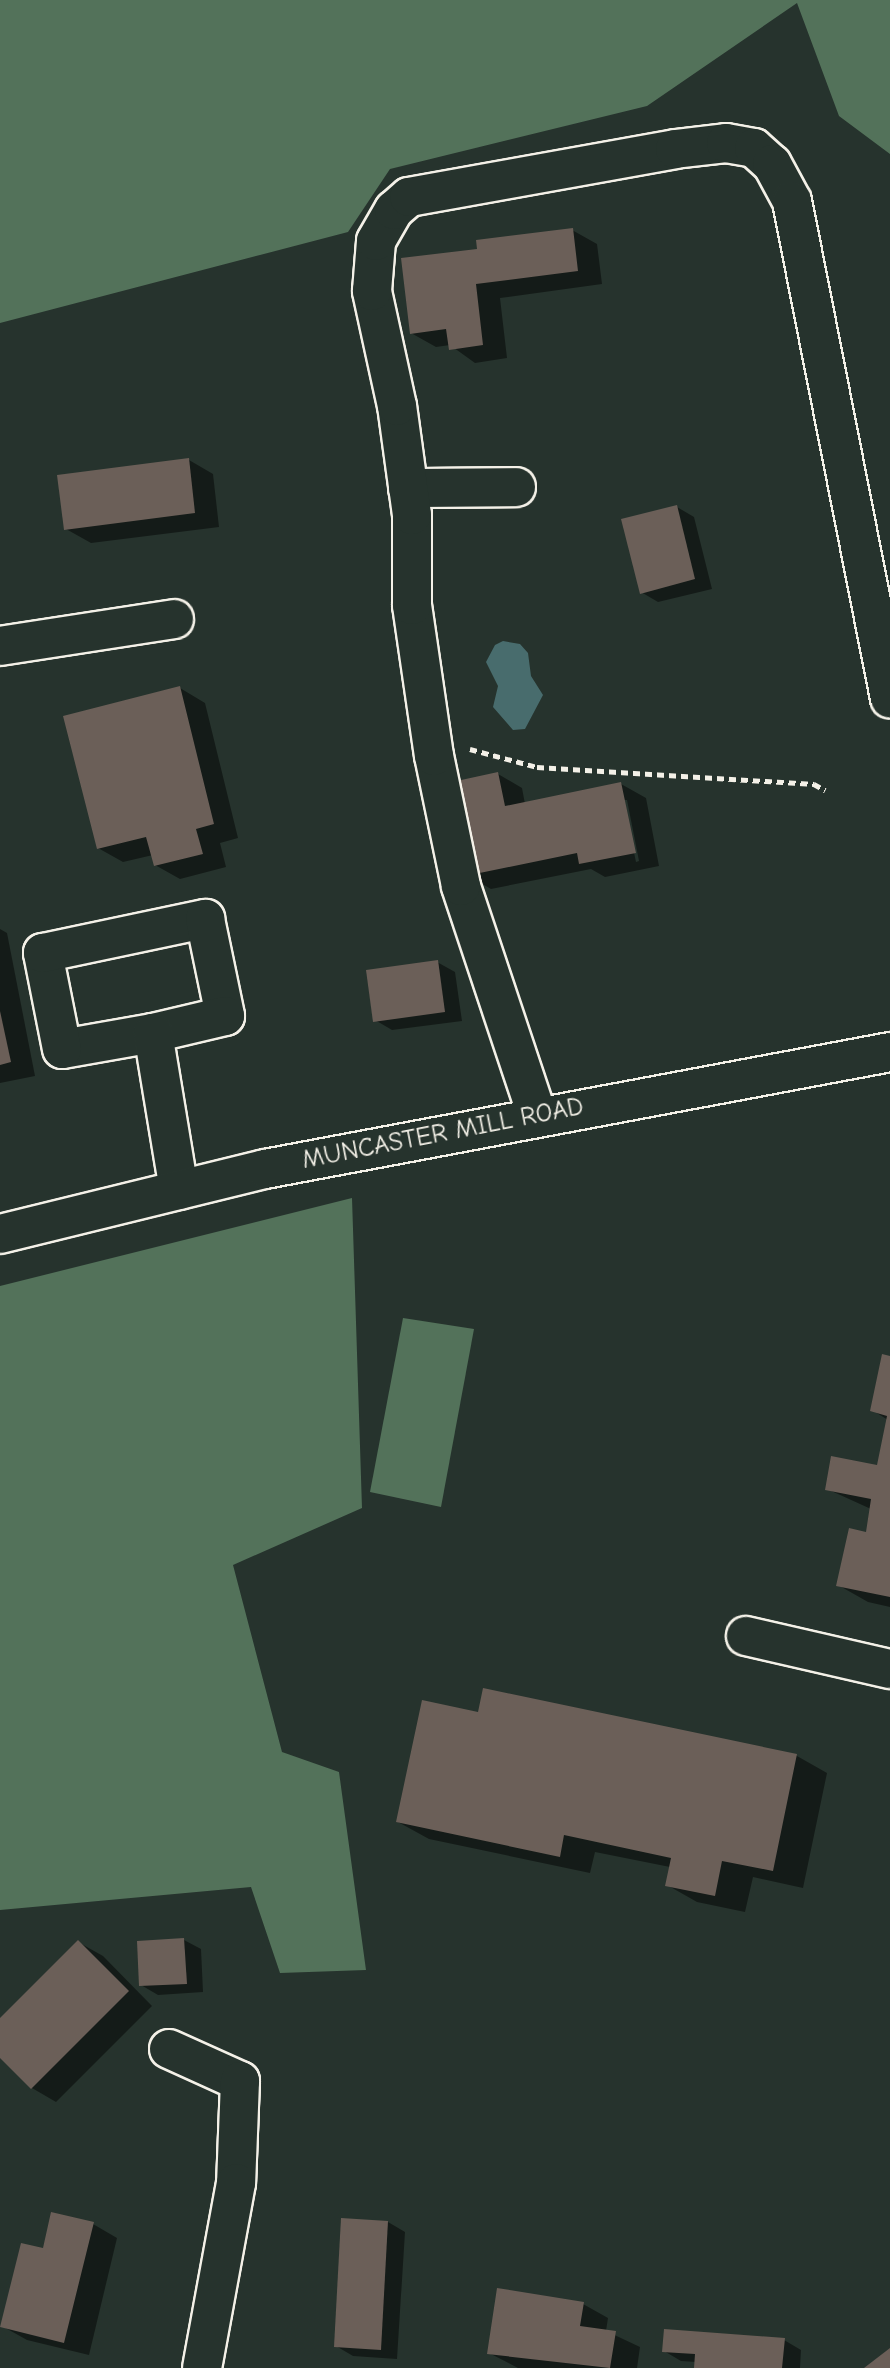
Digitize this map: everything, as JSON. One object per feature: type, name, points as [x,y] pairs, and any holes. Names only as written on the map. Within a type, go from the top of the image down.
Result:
[{"type":"main road","points":[[537,1115],[461,886],[434,757],[412,605],[408,488],[397,407],[372,291],[376,241],[394,210],[409,197],[662,151],[726,143],[754,148],[772,164],[792,201],[890,698]]},
{"type":"main road","points":[[408,488],[516,487]]},
{"type":"main road","points":[[0,646],[174,619]]},
{"type":"main road","points":[[205,919],[225,1016],[153,1032],[62,1049],[43,953],[205,919]]},
{"type":"main road","points":[[153,1032],[179,1190]]},
{"type":"main road","name":"MUNCASTER MILL ROAD","points":[[0,1234],[179,1190],[537,1115],[890,1052]]},
{"type":"main road","points":[[746,1636],[890,1669]]},
{"type":"main road","points":[[169,2049],[240,2081],[236,2183],[202,2368]]},
{"type":"path","points":[[434,757],[477,748],[537,766],[814,784],[825,790]]},
{"type":"green space","points":[[0,0],[890,0],[890,154],[839,116],[797,3],[647,106],[390,169],[348,232],[0,323]]},
{"type":"green space","points":[[352,1198],[362,1508],[233,1565],[282,1752],[339,1772],[366,1970],[280,1973],[251,1887],[0,1910],[0,1286]]},
{"type":"green space","points":[[403,1318],[474,1329],[441,1507],[370,1492]]},
{"type":"water","points":[[503,641],[520,644],[528,653],[531,676],[543,695],[525,729],[513,730],[493,707],[498,686],[486,662],[495,645]]},
{"type":"building","points":[[573,228],[578,271],[476,284],[483,345],[449,350],[446,329],[410,334],[401,258],[477,249],[476,240]]},
{"type":"building","points":[[189,458],[195,513],[64,530],[57,475]]},
{"type":"building","points":[[677,505],[695,579],[640,594],[621,519]]},
{"type":"building","points":[[180,686],[214,824],[196,829],[203,854],[154,866],[146,837],[97,849],[63,716]]},
{"type":"building","points":[[498,772],[505,806],[621,782],[636,853],[579,864],[577,853],[465,876],[452,782]]},
{"type":"building","points":[[438,960],[445,1012],[373,1022],[366,970]]},
{"type":"building","points":[[0,1011],[11,1062],[0,1065]]},
{"type":"building","points":[[882,1354],[890,1356],[890,1597],[836,1586],[849,1528],[866,1532],[871,1499],[825,1490],[831,1456],[877,1465],[887,1416],[870,1411]]},
{"type":"building","points":[[483,1688],[797,1754],[773,1871],[722,1861],[715,1896],[665,1886],[671,1858],[564,1835],[560,1857],[396,1822],[422,1700],[478,1712]]},
{"type":"building","points":[[184,1938],[187,1984],[139,1986],[137,1941]]},
{"type":"building","points":[[78,1940],[129,1991],[31,2089],[0,2058],[0,2018]]},
{"type":"building","points":[[51,2212],[94,2222],[64,2343],[0,2327],[21,2243],[43,2248]]},
{"type":"building","points":[[341,2218],[388,2221],[381,2350],[334,2347]]},
{"type":"building","points":[[497,2288],[584,2302],[580,2326],[616,2331],[610,2368],[487,2354]]},
{"type":"building","points":[[664,2329],[785,2338],[782,2368],[694,2368],[695,2354],[662,2352]]},
{"type":"building","points":[[890,2348],[890,2368],[864,2368]]}]
